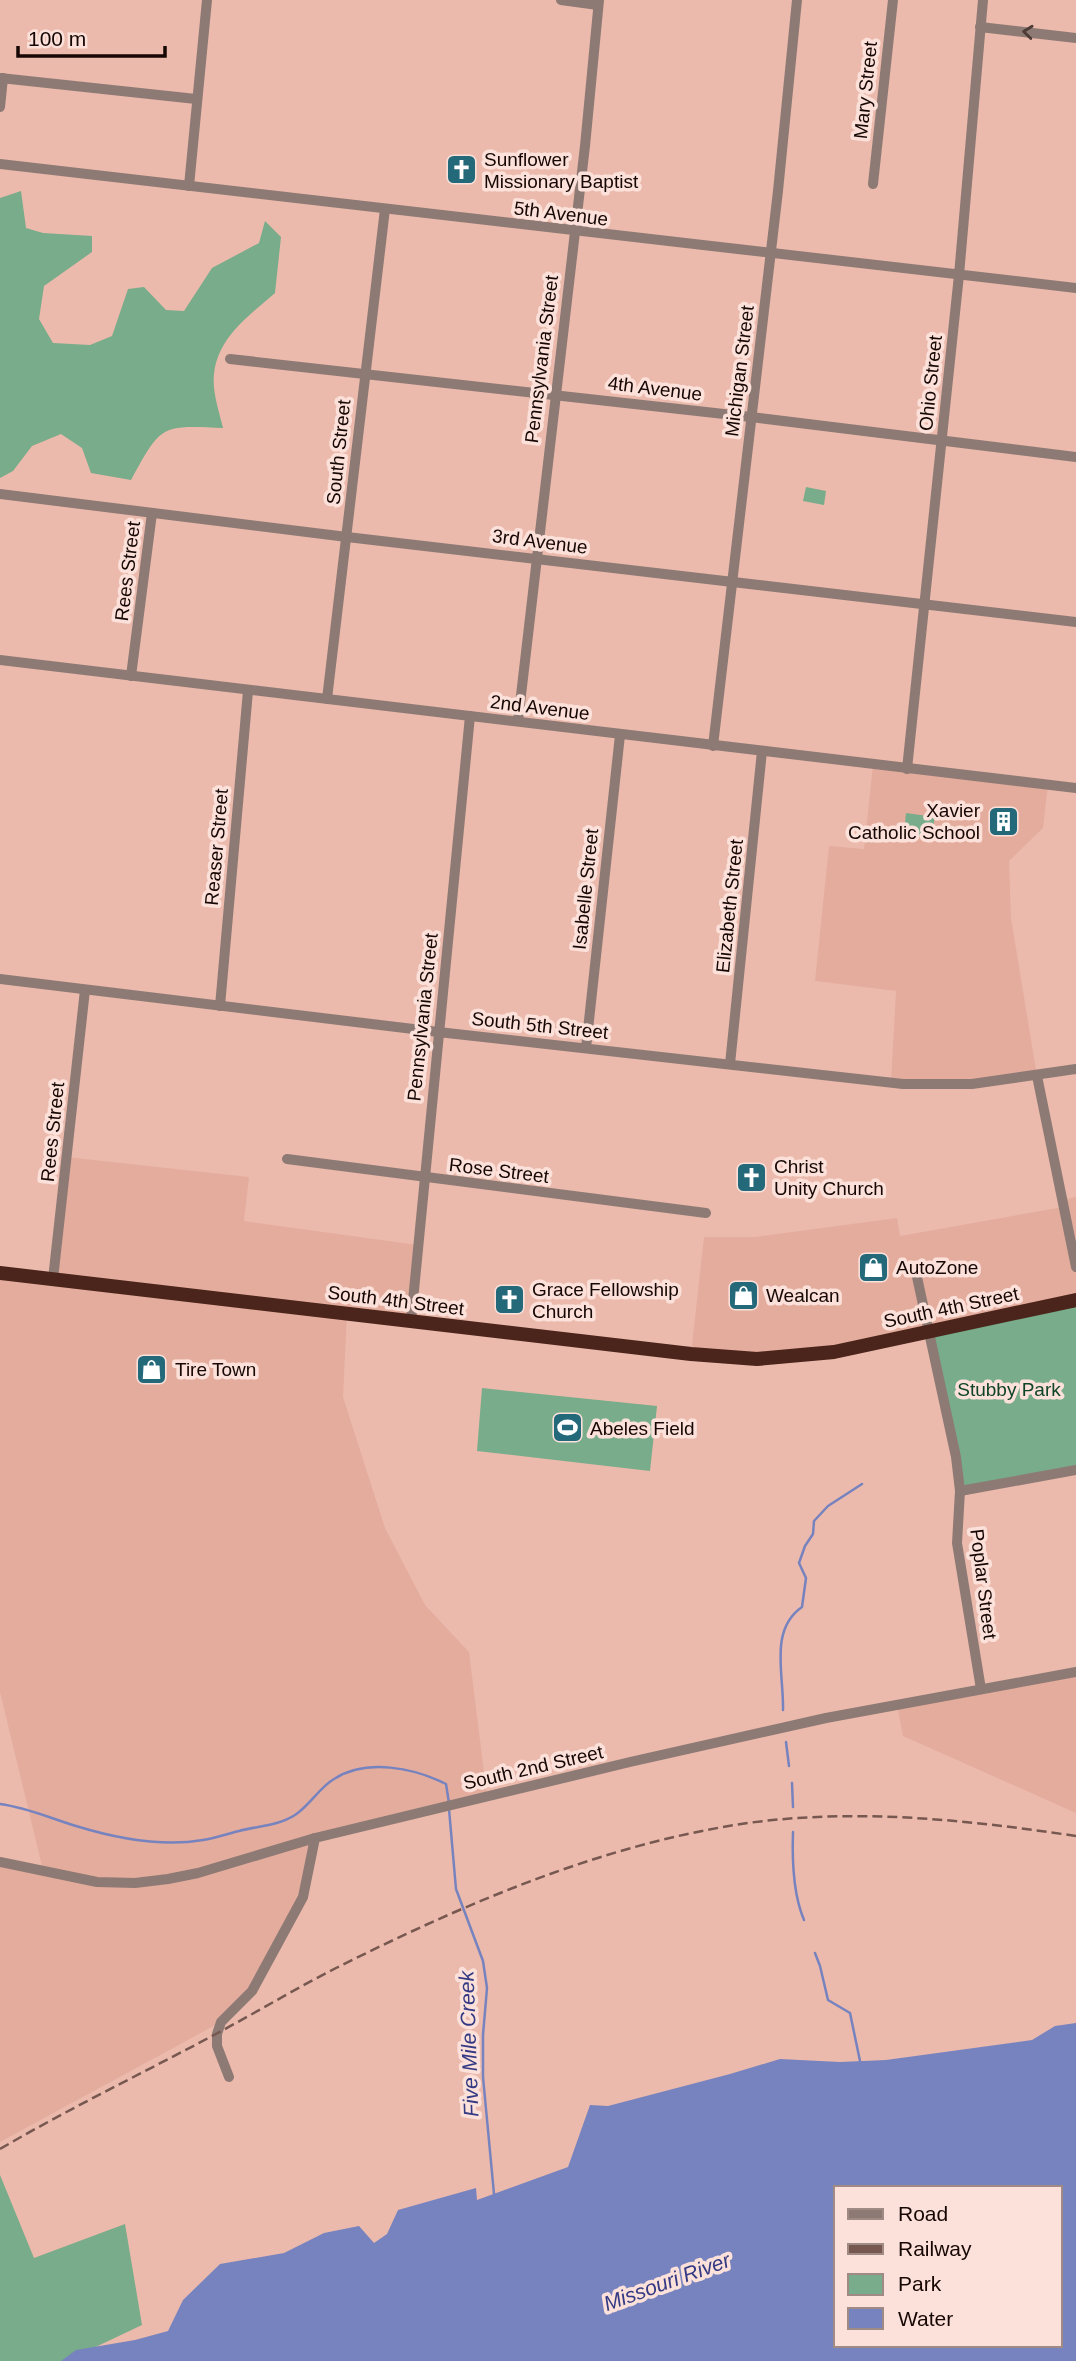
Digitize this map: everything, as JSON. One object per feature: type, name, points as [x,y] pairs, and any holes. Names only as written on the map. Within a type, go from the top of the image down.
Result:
[{"type":"highway","name":"South 4th Street","points":[[0,1272],[691,1354],[757,1359],[834,1352],[1076,1300]]},
{"type":"street","points":[[189,186],[207,0]]},
{"type":"street","points":[[561,0],[599,2]]},
{"type":"street","name":"Michigan Street","points":[[713,746],[797,0]]},
{"type":"street","name":"Mary Street","points":[[873,184],[893,0]]},
{"type":"street","name":"Ohio Street","points":[[907,769],[959,275],[983,0]]},
{"type":"street","name":"Pennsylvania Street","points":[[517,721],[599,2]]},
{"type":"street","points":[[980,27],[1076,37]]},
{"type":"street","points":[[0,107],[2,78],[196,99]]},
{"type":"street","name":"5th Avenue","points":[[0,164],[1076,289]]},
{"type":"street","name":"South Street","points":[[327,699],[385,209]]},
{"type":"street","name":"4th Avenue","points":[[230,359],[555,394],[1076,457]]},
{"type":"street","name":"3rd Avenue","points":[[0,494],[1076,622]]},
{"type":"street","name":"Rees Street","points":[[131,676],[152,513]]},
{"type":"street","name":"2nd Avenue","points":[[0,660],[1076,788]]},
{"type":"street","name":"Reaser Street","points":[[220,1006],[248,691]]},
{"type":"street","name":"Pennsylvania Street","points":[[411,1321],[470,716]]},
{"type":"street","name":"Isabelle Street","points":[[586,1048],[620,735]]},
{"type":"street","name":"Elizabeth Street","points":[[730,1064],[762,751]]},
{"type":"street","name":"South 5th Street","points":[[0,979],[438,1032],[904,1084],[971,1084],[1076,1069]]},
{"type":"street","name":"Rees Street","points":[[53,1279],[85,990]]},
{"type":"street","points":[[1037,1076],[1076,1267]]},
{"type":"street","name":"Rose Street","points":[[287,1159],[706,1213]]},
{"type":"street","name":"Poplar Street","points":[[918,1277],[956,1457],[960,1491],[957,1544],[981,1689]]},
{"type":"street","points":[[960,1491],[1076,1470]]},
{"type":"street","name":"South 2nd Street","points":[[0,1862],[97,1882],[135,1883],[198,1873],[315,1838],[472,1799],[826,1718],[1076,1672]]},
{"type":"street","points":[[229,2077],[216,2046],[221,2022],[252,1991],[303,1897],[315,1838]]},
{"type":"shaded area","points":[[873,765],[1048,785],[1043,828],[1009,861],[1011,918],[1037,1076],[971,1084],[891,1082],[896,991],[815,981],[829,846],[864,849]]},
{"type":"shaded area","points":[[66,1157],[249,1177],[244,1221],[418,1245],[411,1321],[347,1314],[343,1397],[385,1528],[425,1605],[469,1652],[487,1796],[315,1838],[303,1897],[252,1991],[221,2022],[0,2142],[0,1862],[43,1870],[0,1692],[0,1273],[53,1278]]},
{"type":"shaded area","points":[[1076,1197],[1076,1300],[834,1352],[691,1354],[704,1237],[754,1237],[897,1218],[900,1236],[1063,1207],[1062,1200]]},
{"type":"shaded area","points":[[1076,1672],[1076,1813],[903,1736],[897,1705]]},
{"type":"green space","points":[[21,191],[26,228],[43,233],[92,236],[92,252],[44,286],[39,319],[53,343],[90,345],[112,336],[128,289],[144,287],[166,310],[184,311],[212,268],[259,243],[265,221],[281,237],[275,293],[236,328],[217,361],[214,388],[223,428],[186,427],[165,432],[149,448],[131,480],[91,473],[82,448],[61,434],[32,446],[13,471],[0,478],[0,198]]},
{"type":"green space","points":[[806,487],[826,491],[824,505],[803,501]]},
{"type":"green space","points":[[906,813],[935,817],[931,839],[904,834]]},
{"type":"green space","name":"Stubby Park","points":[[1076,1300],[1076,1470],[960,1491],[930,1333]]},
{"type":"green space","name":"Abeles Field","points":[[482,1388],[657,1406],[650,1471],[477,1451]]},
{"type":"green space","points":[[0,2175],[34,2258],[125,2224],[142,2325],[66,2361],[0,2361]]},
{"type":"water","name":"Missouri River","points":[[1076,2023],[1076,2361],[61,2361],[76,2350],[135,2340],[168,2331],[183,2300],[220,2264],[284,2253],[324,2233],[359,2226],[374,2243],[387,2234],[398,2210],[476,2188],[477,2200],[568,2167],[590,2105],[608,2106],[780,2059],[840,2062],[886,2060],[1032,2040],[1055,2026]]},
{"type":"waterway","points":[[783,1710],[780,1654],[785,1628],[802,1607],[806,1578],[799,1563],[813,1534],[814,1521],[828,1506],[862,1484]]},
{"type":"waterway","points":[[786,1742],[789,1766]]},
{"type":"waterway","name":"Five Mile Creek","points":[[0,1804],[107,1834],[139,1840],[188,1842],[282,1821],[300,1811],[334,1779],[361,1769],[390,1768],[433,1778],[446,1784],[449,1803]]},
{"type":"waterway","points":[[792,1783],[793,1807]]},
{"type":"waterway","name":"Five Mile Creek","points":[[449,1809],[456,1889],[483,1961],[487,1988],[483,2077],[494,2194]]},
{"type":"waterway","points":[[793,1832],[794,1877],[804,1920]]},
{"type":"waterway","points":[[815,1953],[828,2000],[850,2013],[860,2061]]},
{"type":"railway","points":[[0,2149],[385,1944],[536,1879],[641,1845],[748,1823],[830,1816],[953,1821],[1076,1836]]},
{"type":"place","name":"Sunflower Missionary Baptist","points":[[461,170]]},
{"type":"place","name":"Xavier Catholic School","points":[[1003,821]]},
{"type":"place","name":"Christ Unity Church","points":[[751,1177]]},
{"type":"place","name":"AutoZone","points":[[873,1267]]},
{"type":"place","name":"Wealcan","points":[[743,1295]]},
{"type":"place","name":"Grace Fellowship Church","points":[[509,1300]]},
{"type":"place","name":"Tire Town","points":[[152,1369]]},
{"type":"place","name":"Abeles Field","points":[[567,1428]]}]
